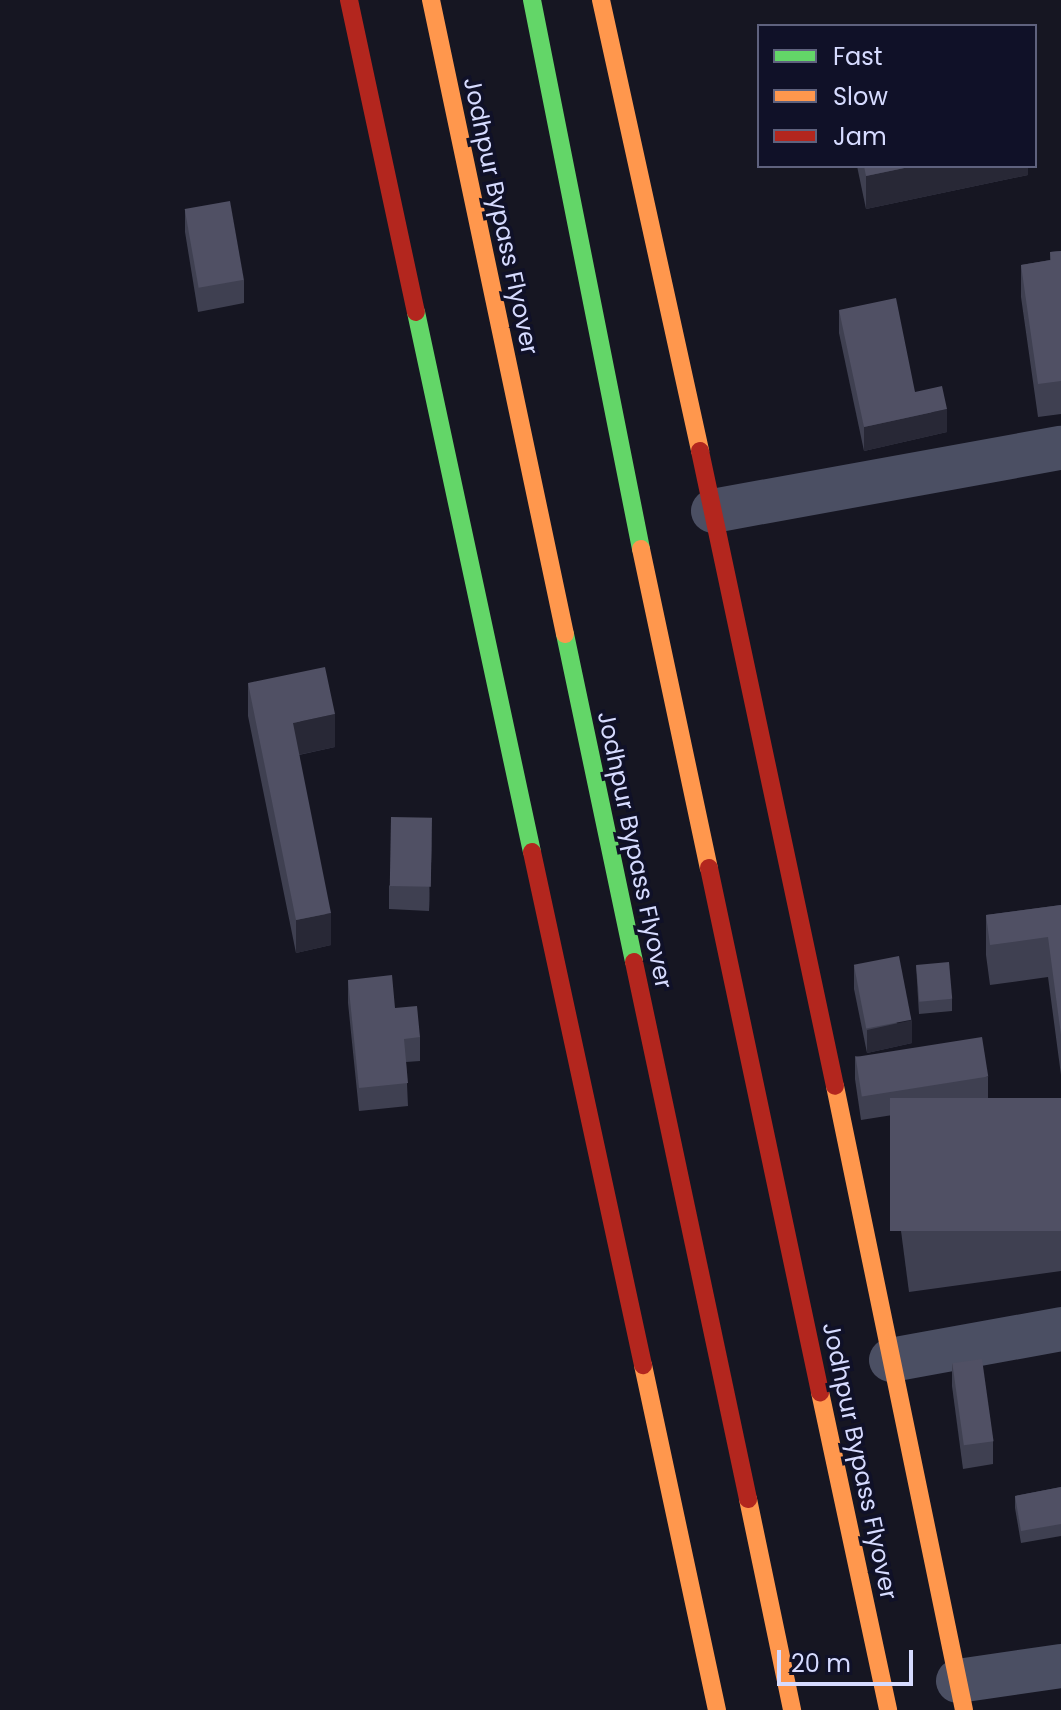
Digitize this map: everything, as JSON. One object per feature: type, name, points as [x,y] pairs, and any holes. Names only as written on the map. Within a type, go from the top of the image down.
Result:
[{"type":"main road","points":[[349,0],[717,1710]]},
{"type":"main road","name":"Jodhpur Bypass Flyover","points":[[431,0],[792,1710]]},
{"type":"main road","name":"Jodhpur Bypass Flyover","points":[[532,0],[638,536],[888,1710]]},
{"type":"main road","points":[[601,0],[713,511],[961,1696]]},
{"type":"street","points":[[713,511],[1061,448]]},
{"type":"street","points":[[891,1360],[1061,1329]]},
{"type":"street","points":[[961,1696],[1061,1666]]},
{"type":"building","points":[[864,168],[904,168],[866,176]]},
{"type":"building","points":[[230,201],[244,280],[199,288],[185,209]]},
{"type":"building","points":[[1061,251],[1061,381],[1038,384],[1021,265],[1051,260],[1050,252]]},
{"type":"building","points":[[896,298],[915,392],[942,386],[947,409],[864,427],[839,310]]},
{"type":"building","points":[[325,667],[335,714],[293,723],[331,913],[296,920],[248,683]]},
{"type":"building","points":[[391,817],[432,818],[431,887],[390,886]]},
{"type":"building","points":[[1061,905],[1061,1035],[1048,937],[990,945],[986,915]]},
{"type":"building","points":[[899,956],[911,1020],[866,1029],[854,965]]},
{"type":"building","points":[[949,962],[952,999],[919,1002],[916,965]]},
{"type":"building","points":[[392,975],[395,1008],[417,1006],[420,1037],[404,1039],[408,1083],[359,1088],[348,980]]},
{"type":"building","points":[[982,1037],[988,1077],[862,1097],[856,1057]]},
{"type":"building","points":[[890,1098],[1061,1098],[1061,1231],[890,1231]]},
{"type":"building","points":[[982,1359],[994,1441],[964,1445],[952,1363]]},
{"type":"building","points":[[1061,1487],[1061,1524],[1021,1531],[1015,1496]]},
{"type":"traffic: fast","points":[[532,0],[641,549]]},
{"type":"traffic: fast","points":[[416,312],[532,852]]},
{"type":"traffic: fast","points":[[565,634],[634,962]]},
{"type":"traffic: slow","points":[[431,0],[565,634]]},
{"type":"traffic: slow","points":[[601,0],[700,451]]},
{"type":"traffic: slow","points":[[641,549],[709,868]]},
{"type":"traffic: slow","points":[[835,1086],[964,1710]]},
{"type":"traffic: slow","points":[[643,1365],[717,1710]]},
{"type":"traffic: slow","points":[[820,1392],[888,1710]]},
{"type":"traffic: slow","points":[[748,1499],[792,1710]]},
{"type":"traffic: jam","points":[[349,0],[416,312]]},
{"type":"traffic: jam","points":[[700,451],[835,1086]]},
{"type":"traffic: jam","points":[[532,852],[643,1365]]},
{"type":"traffic: jam","points":[[709,868],[820,1392]]},
{"type":"traffic: jam","points":[[634,962],[748,1499]]}]
